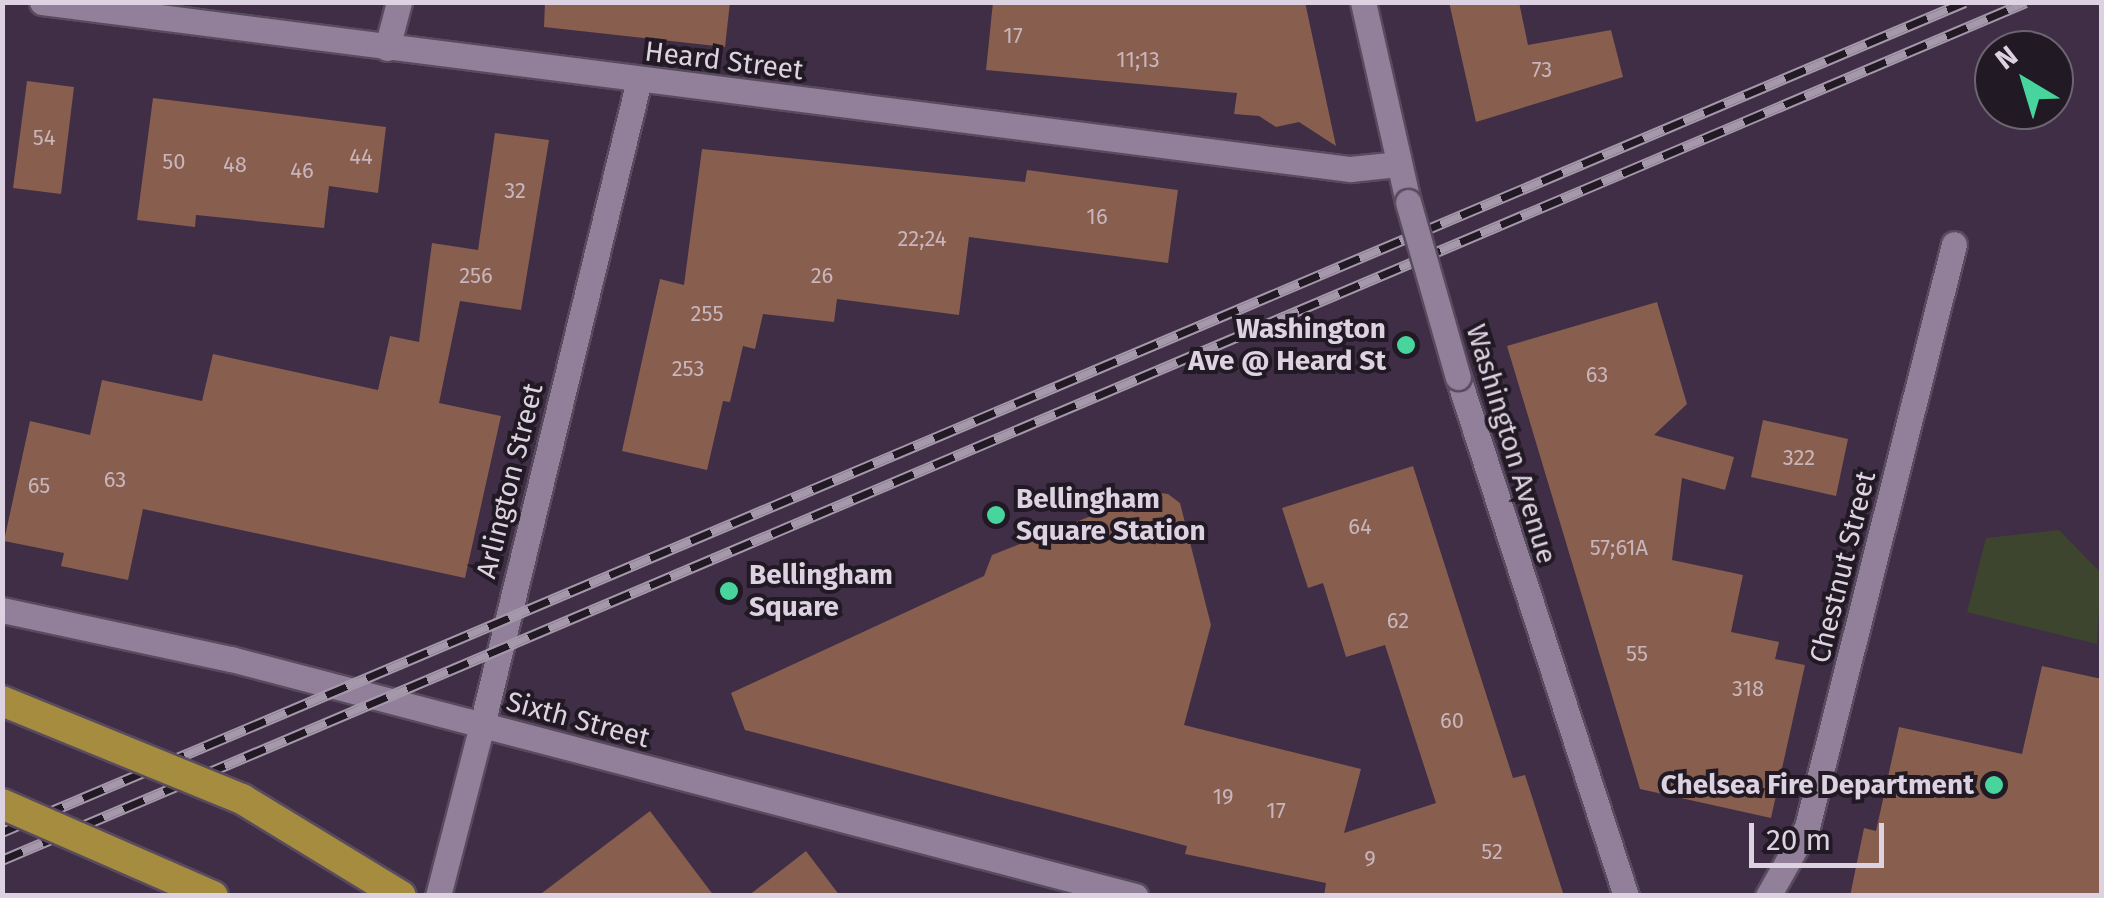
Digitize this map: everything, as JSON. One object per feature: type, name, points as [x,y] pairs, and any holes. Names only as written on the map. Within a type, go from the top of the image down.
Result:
[{"type":"highway","points":[[2,701],[242,799],[402,896]]},
{"type":"highway","points":[[2,804],[213,896]]},
{"type":"street","name":"Heard Street","points":[[42,2],[1350,169],[1398,164]]},
{"type":"street","points":[[387,48],[399,2]]},
{"type":"street","name":"Washington Avenue","points":[[1363,2],[1398,164],[1458,377],[1626,896]]},
{"type":"street","name":"Arlington Street","points":[[438,896],[639,80]]},
{"type":"street","name":"Chestnut Street","points":[[1768,896],[1808,827],[1954,244]]},
{"type":"street","name":"Sixth Street","points":[[2,610],[198,651],[1096,890],[1135,896]]},
{"type":"green space","points":[[2059,530],[2101,573],[2097,644],[1967,612],[1986,538]]},
{"type":"building","points":[[545,2],[730,2],[725,47],[544,27]]},
{"type":"building","points":[[993,2],[1305,2],[1336,146],[1299,122],[1276,127],[1259,116],[1234,114],[1237,93],[986,70]]},
{"type":"building","points":[[1449,2],[1519,2],[1528,45],[1611,30],[1623,77],[1476,122]]},
{"type":"building","points":[[27,81],[74,87],[61,194],[13,188]]},
{"type":"building","points":[[153,98],[386,127],[378,193],[329,186],[324,228],[196,215],[195,227],[137,220]]},
{"type":"building","points":[[495,133],[549,140],[521,310],[460,301],[439,403],[501,416],[465,578],[143,509],[128,580],[61,566],[64,553],[4,541],[30,421],[90,435],[102,380],[202,401],[213,354],[378,390],[390,336],[419,342],[432,243],[478,250]]},
{"type":"building","points":[[702,149],[1025,182],[1027,170],[1178,190],[1168,263],[969,237],[959,315],[837,299],[834,322],[763,314],[755,349],[743,346],[730,402],[723,401],[707,470],[622,451],[660,279],[684,285]]},
{"type":"building","points":[[1657,302],[1687,404],[1654,435],[1734,457],[1725,490],[1682,478],[1672,560],[1743,575],[1731,632],[1779,642],[1775,659],[1805,665],[1771,818],[1640,789],[1507,346]]},
{"type":"building","points":[[1763,420],[1848,439],[1836,496],[1751,477]]},
{"type":"building","points":[[1413,466],[1513,778],[1525,775],[1564,896],[1324,896],[1326,883],[1185,854],[1187,846],[745,730],[731,693],[984,576],[992,555],[1152,492],[1168,494],[1180,503],[1211,625],[1184,725],[1361,769],[1344,833],[1436,803],[1385,645],[1346,657],[1323,583],[1308,588],[1282,508]]},
{"type":"building","name":"Chelsea Fire Department","points":[[2042,666],[2102,679],[2102,896],[1850,896],[1864,828],[1876,831],[1899,727],[2022,754]]},
{"type":"building","points":[[650,811],[714,896],[538,896]]},
{"type":"building","points":[[806,851],[840,896],[748,896]]},
{"type":"railway","points":[[2,832],[1965,2]]},
{"type":"railway","points":[[2,860],[2026,2]]},
{"type":"place","name":"Washington Ave @ Heard St","points":[[1406,345]]},
{"type":"place","name":"Bellingham Square Station","points":[[996,515]]},
{"type":"place","name":"Bellingham Square","points":[[729,591]]},
{"type":"place","name":"Chelsea Fire Department","points":[[1994,785]]}]
